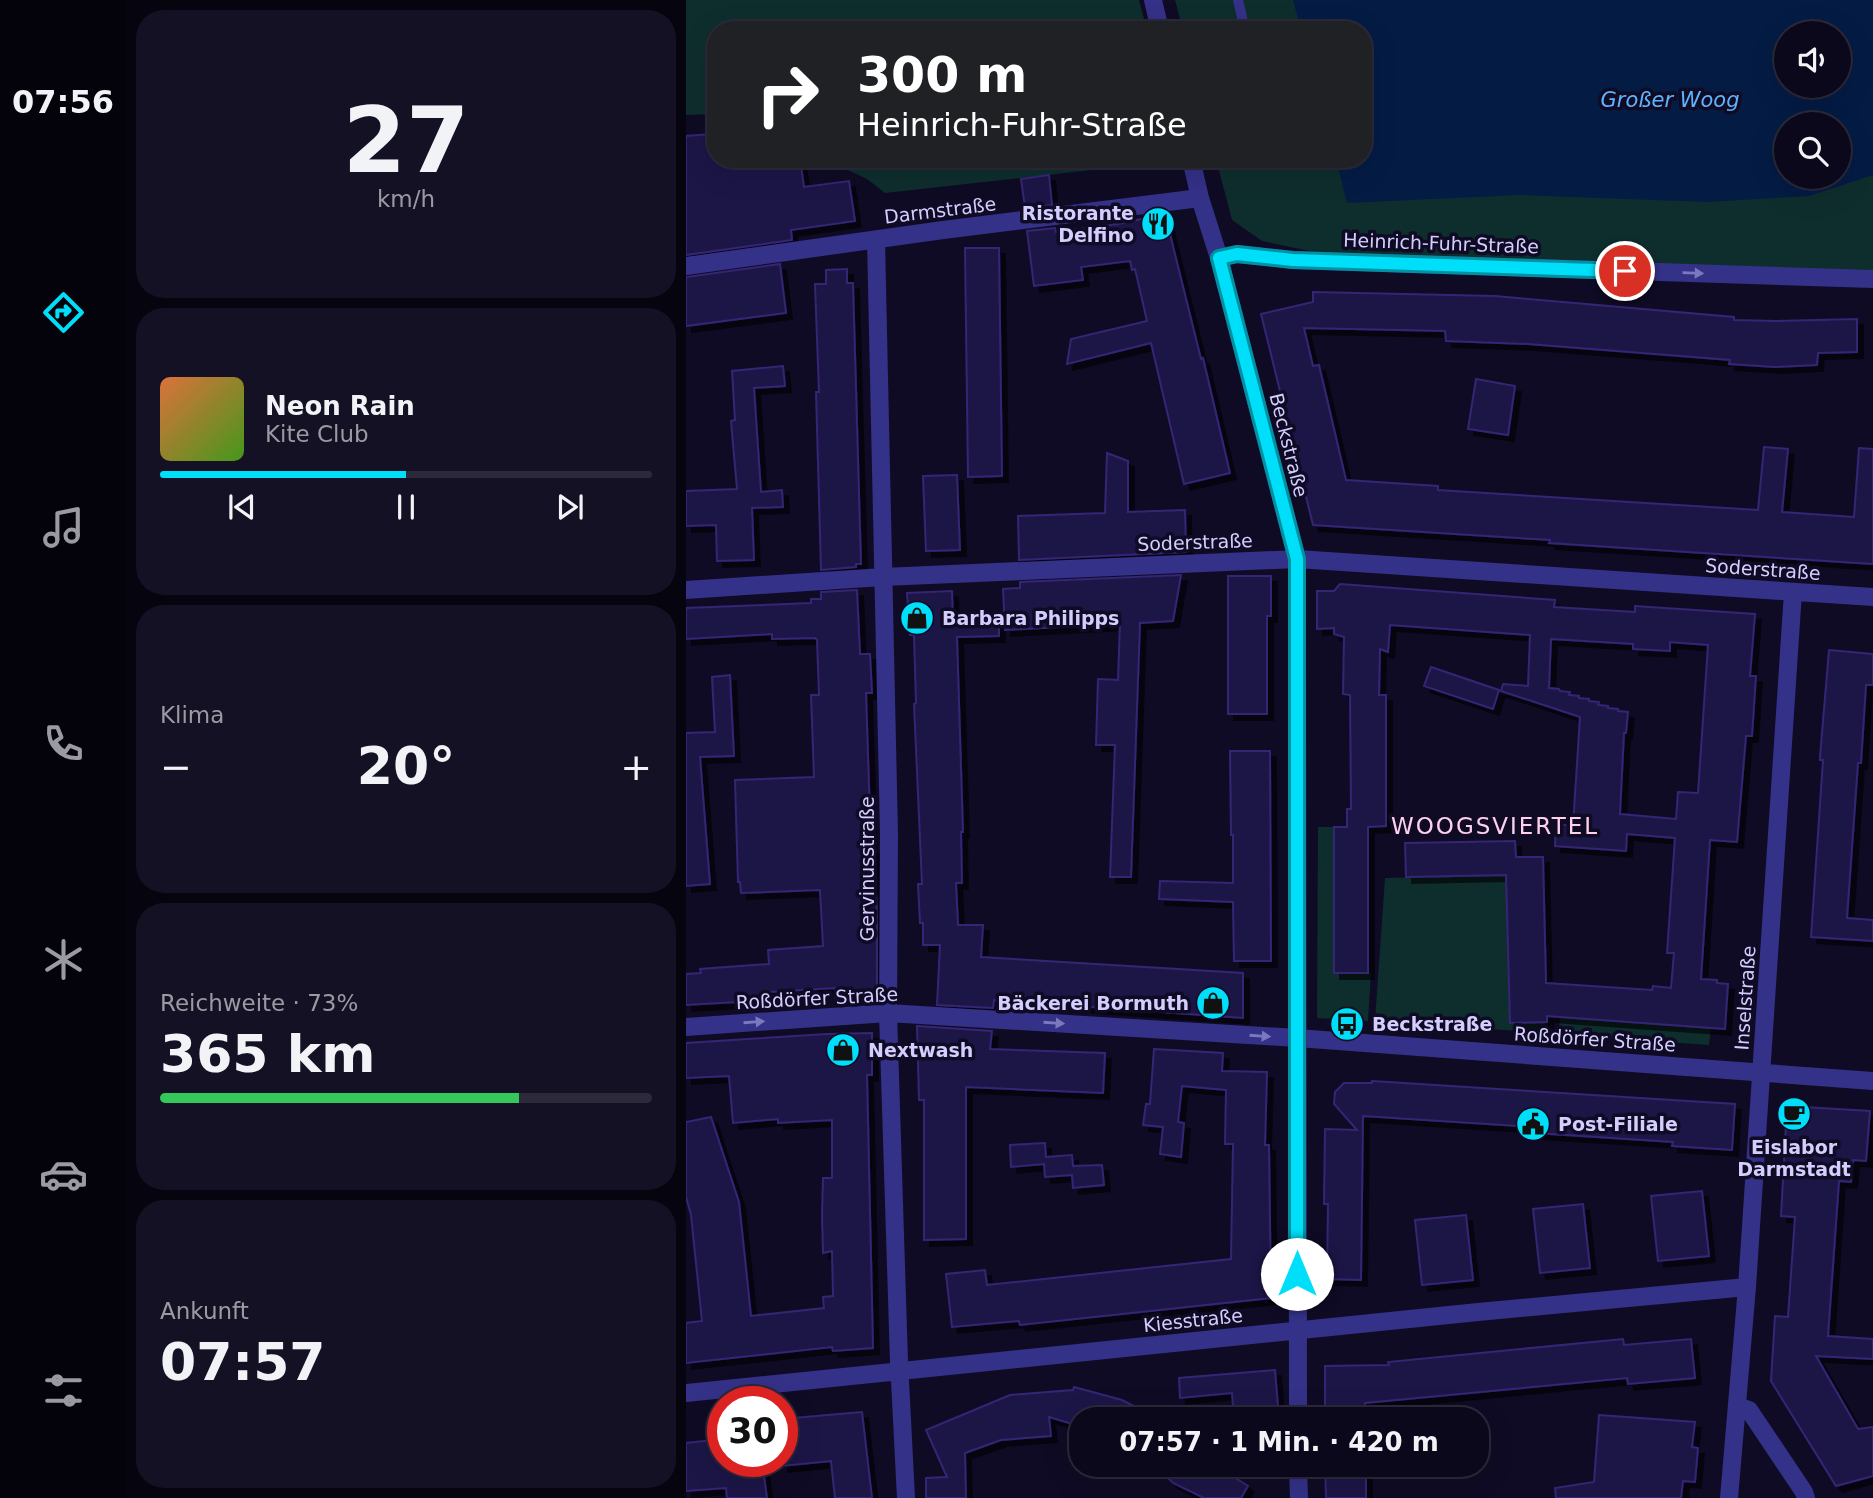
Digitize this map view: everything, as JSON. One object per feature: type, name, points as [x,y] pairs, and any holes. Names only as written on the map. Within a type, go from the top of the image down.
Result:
[{"type":"street","points":[[1153,0],[1158,21]]},
{"type":"street","name":"Beckstraße","points":[[1193,168],[1297,559],[1298,1407]]},
{"type":"street","name":"Darmstraße","points":[[686,266],[1200,198]]},
{"type":"street","name":"Gervinusstraße","points":[[876,240],[889,834],[888,1013],[906,1498]]},
{"type":"street","name":"Heinrich-Fuhr-Straße","points":[[1219,258],[1237,254],[1293,260],[1873,279]]},
{"type":"street","name":"Soderstraße","points":[[686,590],[883,577],[1297,559],[1873,597]]},
{"type":"street","name":"Inselstraße","points":[[1729,1498],[1747,1287],[1793,592]]},
{"type":"street","name":"Roßdörfer Straße","points":[[686,1027],[888,1013],[1297,1038],[1873,1081]]},
{"type":"street","name":"Kiesstraße","points":[[686,1393],[1747,1287]]},
{"type":"street","points":[[1737,1406],[1749,1410],[1807,1498]]},
{"type":"street","points":[[1298,1477],[1299,1498]]},
{"type":"lane","points":[[1238,0],[1243,21]]},
{"type":"green space","points":[[686,0],[1139,0],[1145,21],[707,21],[707,114],[686,115]]},
{"type":"green space","name":"Großer Woog","points":[[1175,0],[1873,0],[1873,275],[1324,254],[1262,241],[1232,220],[1218,168],[1372,168],[1372,21],[1181,21]]},
{"type":"green space","points":[[844,168],[1109,168],[885,193],[867,179]]},
{"type":"green space","points":[[1318,827],[1334,827],[1334,973],[1371,973],[1368,1021],[1317,1018]]},
{"type":"green space","points":[[1506,875],[1510,1023],[1547,1022],[1546,1033],[1375,1021],[1385,878]]},
{"type":"green space","points":[[1560,1017],[1711,1028],[1709,1045],[1565,1035],[1559,1028]]},
{"type":"water","name":"Großer Woog","points":[[1293,0],[1873,0],[1873,175],[1851,182],[1851,112],[1774,112],[1774,189],[1830,189],[1809,196],[1708,202],[1520,195],[1347,203],[1338,168],[1372,168],[1372,21],[1299,21]]},
{"type":"building","points":[[707,134],[707,168],[801,168],[804,187],[849,181],[855,221],[791,230],[792,240],[686,255],[686,136]]},
{"type":"building","points":[[1049,175],[1052,205],[1025,208],[1021,179]]},
{"type":"building","points":[[1165,214],[1230,473],[1184,484],[1151,343],[1067,364],[1071,339],[1147,321],[1135,269],[1132,270],[1130,261],[1081,267],[1083,280],[1034,286],[1027,231],[1055,228],[1056,232],[1118,224]]},
{"type":"building","points":[[965,248],[999,248],[1002,476],[968,477]]},
{"type":"building","points":[[780,264],[786,313],[686,326],[686,277]]},
{"type":"building","points":[[847,269],[847,283],[853,283],[861,564],[856,564],[856,567],[821,570],[815,284],[826,284],[826,270]]},
{"type":"building","points":[[1313,292],[1495,296],[1734,317],[1734,320],[1857,319],[1857,352],[1818,353],[1817,365],[1775,367],[1729,364],[1730,360],[1528,344],[1446,341],[1445,331],[1304,328],[1313,366],[1319,365],[1346,480],[1438,486],[1438,490],[1758,510],[1764,447],[1788,449],[1782,512],[1854,517],[1859,448],[1873,449],[1873,564],[1313,525],[1261,314],[1313,302]]},
{"type":"building","points":[[783,366],[785,386],[754,388],[761,492],[782,490],[783,507],[752,508],[754,560],[717,561],[716,525],[686,526],[686,491],[737,489],[731,421],[735,420],[732,371]]},
{"type":"building","points":[[1476,379],[1515,386],[1508,435],[1468,429]]},
{"type":"building","points":[[1107,453],[1128,461],[1128,512],[1185,510],[1186,552],[1019,560],[1018,516],[1105,513]]},
{"type":"building","points":[[957,475],[960,550],[926,551],[923,476]]},
{"type":"building","points":[[1181,575],[1173,621],[1140,623],[1131,877],[1110,877],[1115,745],[1096,745],[1098,679],[1118,680],[1120,624],[1005,630],[1003,589],[1020,588],[1020,582]]},
{"type":"building","points":[[1228,576],[1271,576],[1271,616],[1267,616],[1267,714],[1228,714]]},
{"type":"building","points":[[1340,584],[1555,600],[1554,607],[1635,612],[1635,606],[1755,614],[1750,676],[1756,676],[1752,736],[1746,736],[1737,842],[1710,840],[1701,979],[1728,984],[1725,1029],[1547,1016],[1547,1022],[1510,1023],[1506,875],[1406,877],[1405,843],[1515,841],[1516,857],[1543,857],[1546,983],[1652,990],[1653,986],[1671,988],[1674,953],[1667,953],[1675,838],[1627,834],[1626,851],[1555,846],[1556,824],[1573,826],[1580,717],[1501,691],[1503,684],[1528,686],[1530,635],[1390,625],[1388,652],[1380,649],[1379,695],[1386,695],[1386,826],[1368,827],[1368,973],[1334,973],[1334,827],[1347,827],[1347,809],[1351,809],[1350,695],[1343,694],[1344,637],[1334,634],[1334,628],[1317,629],[1317,591],[1334,591]],"holes":[[[1551,639],[1633,644],[1633,649],[1670,651],[1670,642],[1708,645],[1698,793],[1678,792],[1676,819],[1620,814],[1624,733],[1628,712],[1598,705],[1599,702],[1569,695],[1570,692],[1549,688]]]},
{"type":"building","points":[[857,590],[860,654],[870,654],[872,693],[866,693],[871,848],[874,848],[877,913],[877,995],[835,998],[835,988],[770,992],[771,1000],[686,1005],[686,974],[701,973],[700,969],[769,964],[768,950],[823,946],[820,890],[741,893],[738,882],[735,780],[814,777],[811,695],[819,695],[817,640],[772,639],[772,634],[686,639],[686,608],[811,603],[811,599],[821,599],[821,592]]},
{"type":"building","points":[[952,591],[953,620],[999,619],[999,636],[957,637],[963,832],[962,883],[956,883],[958,925],[983,925],[981,957],[1243,973],[1243,1018],[994,1000],[993,1008],[937,1005],[940,945],[923,945],[923,923],[920,923],[918,884],[922,884],[914,704],[914,635],[910,635],[907,593]]},
{"type":"building","points":[[1829,650],[1873,654],[1873,685],[1866,685],[1861,763],[1858,763],[1847,918],[1873,920],[1873,941],[1811,937],[1823,760],[1820,760],[1820,757]]},
{"type":"building","points":[[1431,667],[1499,690],[1493,709],[1424,686]]},
{"type":"building","points":[[730,675],[734,756],[700,757],[710,884],[686,886],[686,733],[715,732],[712,677]]},
{"type":"building","points":[[1230,751],[1270,751],[1271,961],[1234,961],[1233,902],[1159,899],[1160,881],[1233,883]]},
{"type":"building","points":[[917,1026],[992,1031],[990,1049],[1105,1053],[1103,1093],[966,1087],[966,1239],[924,1240],[924,1100],[919,1100]]},
{"type":"building","points":[[872,1033],[872,1075],[867,1075],[873,1348],[833,1351],[832,1347],[686,1363],[686,1323],[702,1321],[691,1215],[686,1197],[686,1122],[711,1117],[739,1202],[751,1316],[824,1308],[823,1297],[833,1296],[832,1251],[823,1253],[822,1216],[823,1178],[832,1178],[832,1120],[778,1123],[778,1119],[733,1123],[729,1076],[686,1078],[686,1043]]},
{"type":"building","points":[[1154,1049],[1223,1053],[1222,1071],[1267,1072],[1265,1145],[1269,1145],[1271,1298],[1020,1325],[1019,1321],[952,1327],[946,1274],[985,1270],[987,1285],[1231,1259],[1233,1144],[1225,1144],[1226,1090],[1182,1086],[1178,1122],[1184,1123],[1181,1157],[1160,1154],[1163,1127],[1143,1125],[1146,1104],[1150,1104]]},
{"type":"building","points":[[1372,1081],[1735,1104],[1732,1150],[1672,1146],[1673,1142],[1535,1133],[1535,1127],[1363,1116],[1361,1280],[1327,1279],[1325,1129],[1357,1130],[1334,1104],[1335,1092],[1344,1083]]},
{"type":"building","points":[[1787,1106],[1870,1111],[1866,1161],[1853,1160],[1851,1182],[1839,1181],[1828,1336],[1873,1339],[1873,1359],[1816,1356],[1858,1429],[1873,1427],[1873,1476],[1836,1486],[1771,1381],[1775,1316],[1788,1317],[1795,1217],[1781,1216]]},
{"type":"building","points":[[1045,1143],[1046,1157],[1072,1155],[1073,1166],[1102,1165],[1104,1185],[1073,1188],[1072,1175],[1045,1177],[1044,1164],[1011,1167],[1010,1145]]},
{"type":"building","points":[[1702,1191],[1709,1256],[1658,1261],[1651,1196]]},
{"type":"building","points":[[1583,1204],[1590,1268],[1540,1273],[1533,1209]]},
{"type":"building","points":[[1466,1215],[1473,1280],[1422,1285],[1415,1220]]},
{"type":"building","points":[[1623,1339],[1624,1345],[1691,1339],[1695,1378],[1628,1384],[1627,1378],[1365,1403],[1365,1407],[1325,1407],[1325,1366],[1389,1365],[1388,1362]]},
{"type":"building","points":[[1275,1370],[1278,1407],[1233,1407],[1232,1393],[1180,1398],[1179,1378]]},
{"type":"building","points":[[1074,1387],[1122,1400],[1136,1407],[1069,1407],[1069,1423],[1049,1417],[1051,1436],[1001,1440],[965,1453],[966,1498],[926,1498],[926,1478],[947,1477],[926,1430],[1010,1395],[1073,1390]]},
{"type":"building","points":[[862,1412],[872,1498],[835,1498],[831,1461],[798,1464],[798,1418]]},
{"type":"building","points":[[1599,1415],[1695,1422],[1692,1447],[1698,1448],[1695,1482],[1683,1481],[1681,1498],[1556,1498],[1555,1488],[1594,1482]]},
{"type":"building","points":[[707,1441],[707,1477],[764,1477],[767,1498],[727,1498],[726,1488],[686,1491],[686,1443]]},
{"type":"building","points":[[1167,1477],[1234,1477],[1248,1486],[1241,1498],[1204,1498],[1173,1483]]},
{"type":"building","points":[[1325,1477],[1366,1477],[1366,1498],[1326,1498]]},
{"type":"place","name":"Ristorante Delfino","points":[[1158,224]]},
{"type":"place","name":"Barbara Philipps","points":[[917,618]]},
{"type":"place","name":"Bäckerei Bormuth","points":[[1213,1003]]},
{"type":"place","name":"Beckstraße","points":[[1347,1024]]},
{"type":"place","name":"Nextwash","points":[[843,1050]]},
{"type":"place","name":"Eislabor Darmstadt","points":[[1794,1114]]},
{"type":"place","name":"Post-Filiale","points":[[1533,1124]]},
{"type":"district","name":"WOOGSVIERTEL","points":[[1495,826]]},
{"type":"route","points":[[1297,1274],[1297,559],[1219,258],[1237,254],[1293,260],[1625,271]]}]
